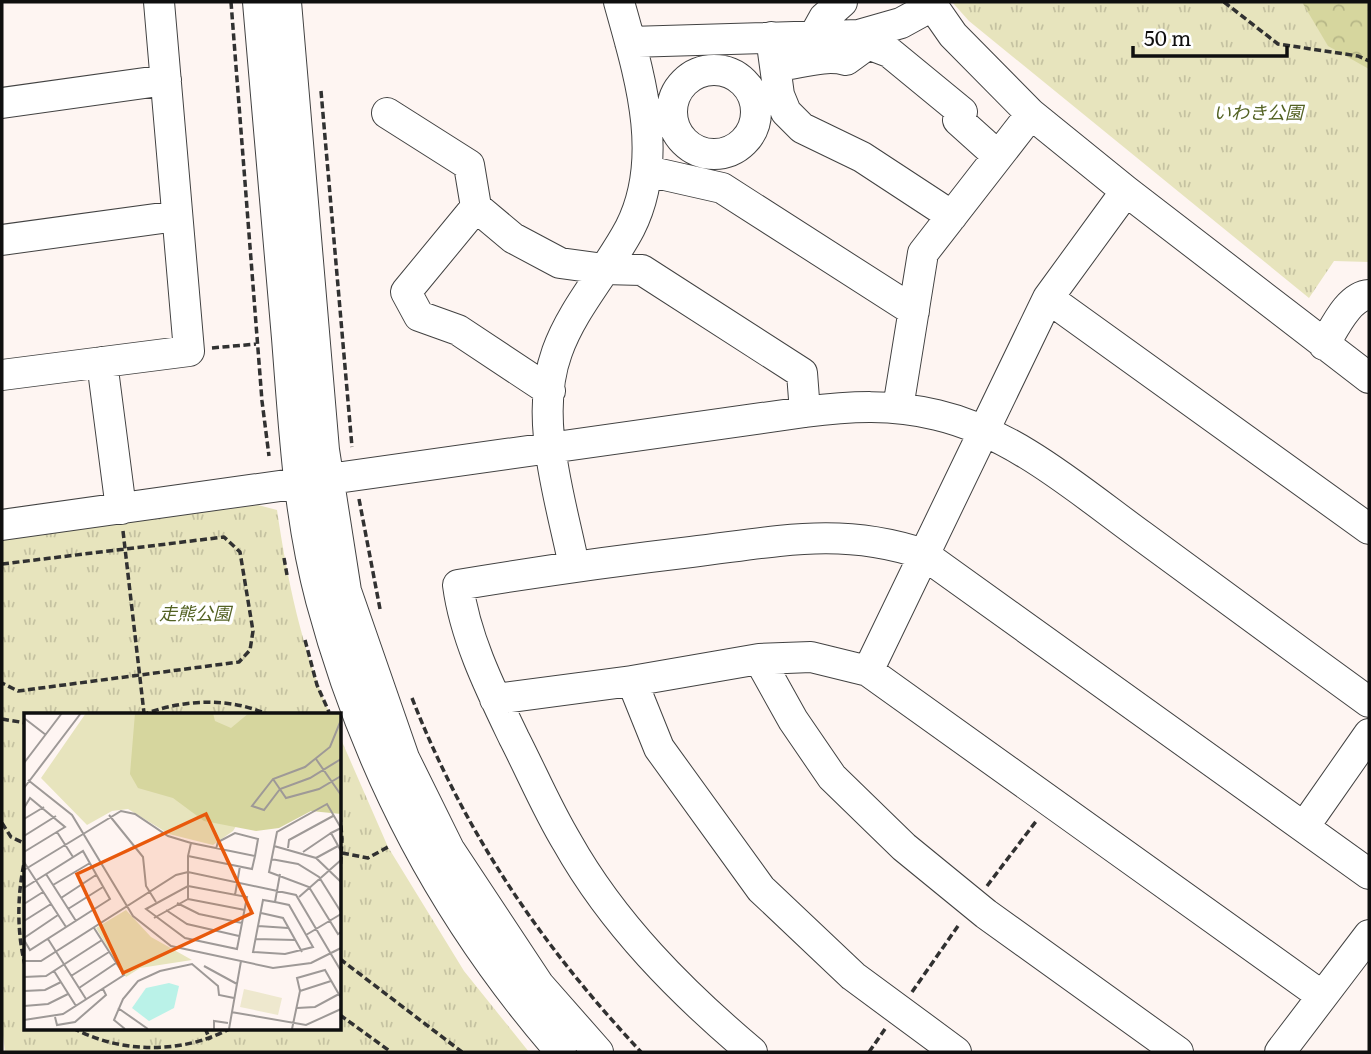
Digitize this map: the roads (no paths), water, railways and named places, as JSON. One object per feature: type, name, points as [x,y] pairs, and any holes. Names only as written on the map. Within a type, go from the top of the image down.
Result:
[{"type":"street","points":[[2,375],[189,351],[159,2]]},
{"type":"street","points":[[258,2],[328,624],[352,703],[396,805],[459,920],[527,1013],[561,1052]]},
{"type":"street","points":[[286,2],[313,480],[346,591],[404,758],[449,849],[539,985],[598,1052]]},
{"type":"street","points":[[573,566],[551,448],[550,391],[557,352],[630,228],[647,182],[647,116],[618,2]]},
{"type":"street","points":[[814,36],[824,18],[842,2]]},
{"type":"street","points":[[630,42],[773,50],[811,62],[829,56],[846,60],[867,39],[901,23],[931,4],[953,35],[1031,114],[1126,191],[1369,378]]},
{"type":"street","points":[[745,84],[773,50],[814,36],[867,39],[889,52],[962,112],[958,120],[998,156]]},
{"type":"street","points":[[773,50],[779,95],[786,112],[802,128],[862,158],[952,216]]},
{"type":"street","points":[[711,70],[727,72],[745,84],[752,93],[756,115],[747,139],[725,152],[702,152],[687,144],[676,131],[672,116],[674,99],[682,84],[695,74],[711,70]]},
{"type":"street","points":[[2,103],[166,80]]},
{"type":"street","points":[[756,115],[774,116],[786,112]]},
{"type":"street","points":[[387,113],[469,165],[476,207],[513,237],[560,263],[604,270],[642,270],[802,373],[805,412]]},
{"type":"street","points":[[898,408],[923,253],[1031,114]]},
{"type":"street","points":[[722,188],[728,163],[725,152]]},
{"type":"street","points":[[647,171],[722,188],[914,311]]},
{"type":"street","points":[[868,671],[1048,298],[1126,191]]},
{"type":"street","points":[[476,207],[406,292],[409,300],[419,316],[458,330],[550,391]]},
{"type":"street","points":[[2,240],[177,215]]},
{"type":"street","points":[[1324,345],[1350,305],[1364,295],[1369,295]]},
{"type":"street","points":[[1048,298],[1369,529]]},
{"type":"street","points":[[102,362],[121,509]]},
{"type":"street","points":[[2,525],[805,412],[860,405],[898,408],[939,415],[982,431],[1044,465],[1369,702]]},
{"type":"street","points":[[752,1052],[687,997],[622,922],[567,844],[495,699],[462,613],[458,584],[573,566],[809,538],[852,537],[891,543],[923,554],[1369,874]]},
{"type":"street","points":[[495,699],[632,681],[759,659],[811,657],[868,671],[1322,996]]},
{"type":"street","points":[[759,659],[793,720],[832,777],[905,847],[986,914],[1178,1052]]},
{"type":"street","points":[[632,681],[659,748],[761,889],[853,976],[956,1052]]},
{"type":"street","points":[[1304,827],[1369,734]]},
{"type":"street","points":[[1280,1052],[1369,934]]},
{"type":"park label","name":"いわき公園","points":[[1258,113]]},
{"type":"park label","name":"走熊公園","points":[[195,614]]}]
